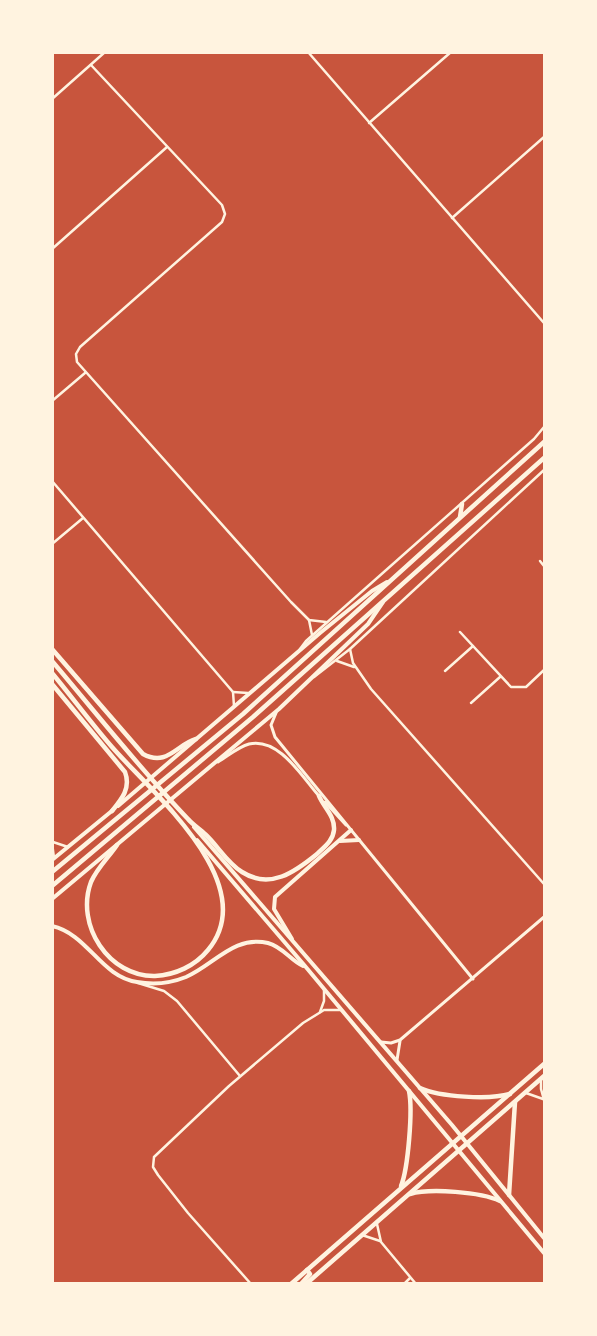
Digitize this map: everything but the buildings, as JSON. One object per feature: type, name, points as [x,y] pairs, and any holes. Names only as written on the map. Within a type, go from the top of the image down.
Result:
[{"type":"main road","points":[[52,872],[243,714],[544,442]]},
{"type":"main road","points":[[52,886],[254,717],[544,458]]},
{"type":"main road","points":[[460,517],[462,504]]},
{"type":"main road","points":[[53,859],[233,709],[299,651],[372,591],[389,581]]},
{"type":"main road","points":[[52,898],[218,762],[279,709],[368,624],[384,601]]},
{"type":"main road","points":[[52,649],[143,754],[152,758],[167,757],[196,739]]},
{"type":"main road","points":[[53,661],[117,740],[190,822],[206,834],[293,942],[461,1136],[544,1238]]},
{"type":"main road","points":[[52,673],[112,746],[178,818],[306,966],[340,1010],[544,1253]]},
{"type":"main road","points":[[52,684],[125,772],[126,792],[112,811]]},
{"type":"main road","points":[[222,856],[243,872],[256,878],[272,879],[293,873],[325,847],[333,834],[331,816],[319,796]]},
{"type":"main road","points":[[117,845],[91,882],[87,913],[92,934],[104,952],[120,965],[136,974],[156,976],[176,972],[197,961],[211,946],[221,928],[224,909],[222,891],[212,868],[178,818]]},
{"type":"main road","points":[[293,942],[289,930],[274,909],[275,897],[351,830]]},
{"type":"main road","points":[[338,842],[359,840]]},
{"type":"main road","points":[[52,926],[72,934],[115,973],[136,982],[160,983],[178,980],[194,973],[234,946],[248,942],[261,942],[276,946],[306,966]]},
{"type":"main road","points":[[292,1284],[544,1064]]},
{"type":"main road","points":[[306,1284],[360,1235],[543,1078]]},
{"type":"main road","points":[[420,1088],[432,1093],[499,1097],[511,1094]]},
{"type":"main road","points":[[401,1187],[406,1156],[410,1106],[409,1091]]},
{"type":"main road","points":[[509,1195],[515,1102]]},
{"type":"main road","points":[[446,1136],[452,1134],[455,1129]]},
{"type":"main road","points":[[468,1130],[474,1138]]},
{"type":"main road","points":[[444,1150],[450,1152],[451,1158]]},
{"type":"main road","points":[[464,1157],[472,1151]]},
{"type":"main road","points":[[408,1194],[427,1192],[470,1194],[488,1196],[500,1201]]},
{"type":"main road","points":[[301,1284],[309,1276],[307,1270]]},
{"type":"street","points":[[52,100],[105,52]]},
{"type":"street","points":[[308,52],[544,322]]},
{"type":"street","points":[[369,123],[451,52]]},
{"type":"street","points":[[92,65],[222,206],[224,219],[80,347],[76,358],[85,373],[309,620],[312,636]]},
{"type":"street","points":[[452,218],[544,137]]},
{"type":"street","points":[[52,249],[168,147]]},
{"type":"street","points":[[52,401],[85,373]]},
{"type":"street","points":[[299,651],[302,644],[326,622],[462,504],[534,439],[544,427]]},
{"type":"street","points":[[309,680],[337,661],[544,470]]},
{"type":"street","points":[[52,481],[233,692],[240,694],[251,692]]},
{"type":"street","points":[[52,544],[83,518]]},
{"type":"street","points":[[540,561],[544,566]]},
{"type":"street","points":[[309,620],[326,622]]},
{"type":"street","points":[[460,632],[509,686],[523,688],[544,670]]},
{"type":"street","points":[[445,671],[473,646]]},
{"type":"street","points":[[350,649],[355,668]]},
{"type":"street","points":[[337,661],[355,668],[392,714],[544,884]]},
{"type":"street","points":[[471,703],[500,677]]},
{"type":"street","points":[[233,692],[233,709]]},
{"type":"street","points":[[279,709],[271,722],[273,735],[346,825]]},
{"type":"street","points":[[218,762],[248,745],[267,744],[279,752],[351,830],[473,979]]},
{"type":"street","points":[[53,859],[52,842],[68,847]]},
{"type":"street","points":[[380,1042],[391,1043],[400,1040],[544,917]]},
{"type":"street","points":[[136,982],[164,991],[177,1001],[240,1076]]},
{"type":"street","points":[[320,1012],[324,1001],[324,990]]},
{"type":"street","points":[[251,1284],[183,1207],[155,1171],[153,1162],[156,1152],[240,1076],[320,1012],[332,1009],[340,1010]]},
{"type":"street","points":[[396,1060],[400,1040]]},
{"type":"street","points":[[526,1093],[544,1099],[543,1078]]},
{"type":"street","points":[[378,1220],[377,1231],[381,1242],[416,1284]]},
{"type":"street","points":[[360,1235],[371,1237],[381,1242]]},
{"type":"street","points":[[404,1284],[411,1278]]}]
